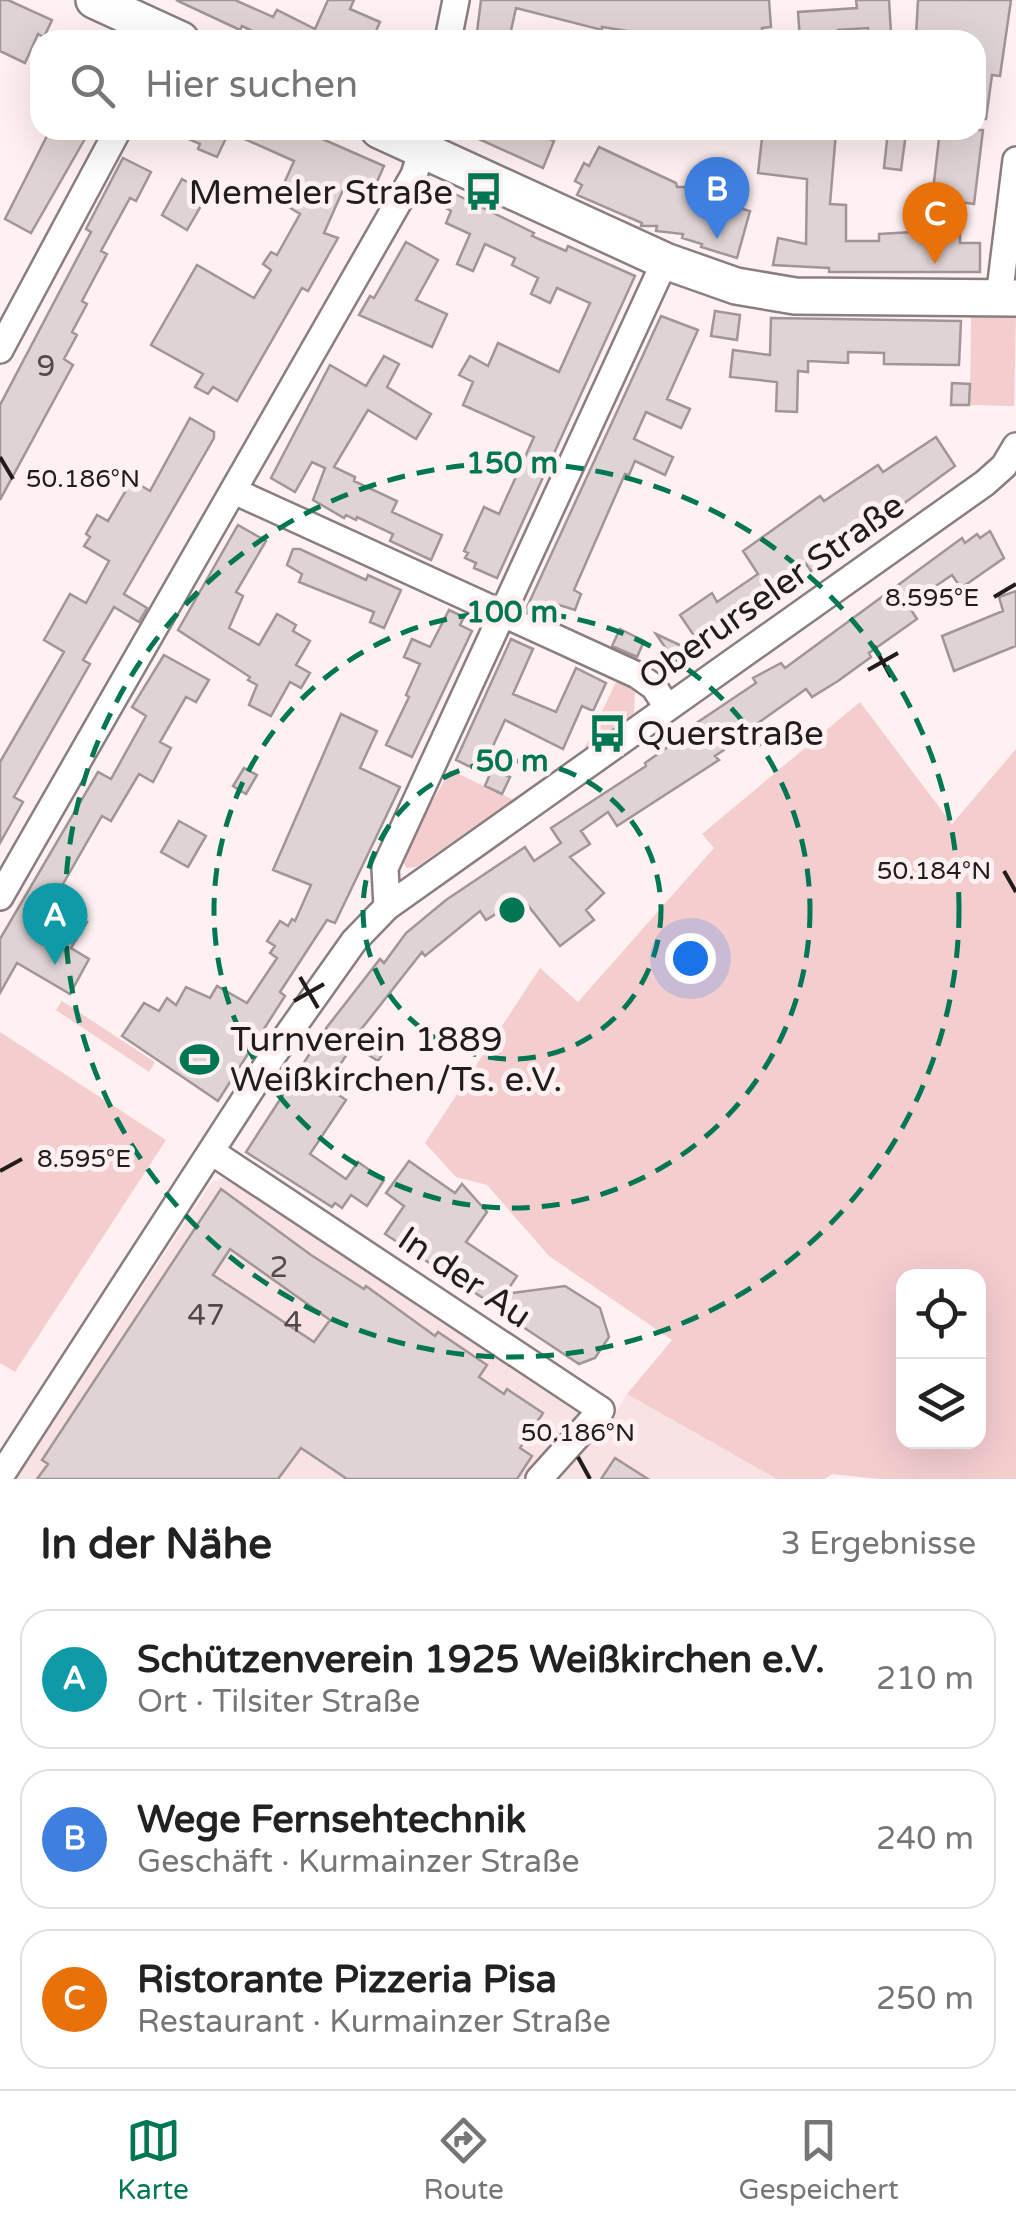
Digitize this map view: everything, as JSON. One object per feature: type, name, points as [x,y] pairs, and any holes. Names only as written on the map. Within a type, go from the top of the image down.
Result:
[{"type":"main road","points":[[94,0],[156,30]]},
{"type":"main road","points":[[425,140],[665,261],[736,286],[795,296],[1007,298]]},
{"type":"street","points":[[450,30],[456,0]]},
{"type":"street","points":[[0,350],[113,140]]},
{"type":"street","points":[[2,895],[414,175],[425,140]]},
{"type":"street","points":[[1007,298],[1016,160]]},
{"type":"street","points":[[387,906],[385,868],[665,261]]},
{"type":"street","name":"Oberurseler Straße","points":[[0,1477],[274,1054],[337,964],[387,906],[985,483],[1004,466],[1016,446]]},
{"type":"street","points":[[234,491],[637,675],[654,688],[667,707]]},
{"type":"street","name":"In der Au","points":[[212,1152],[601,1410],[539,1479]]},
{"type":"shaded area","points":[[971,316],[1016,316],[1014,406],[970,405]]},
{"type":"shaded area","points":[[617,680],[635,692],[634,713],[584,749]]},
{"type":"shaded area","points":[[860,702],[952,824],[1016,749],[1016,1479],[880,1479],[832,1474],[825,1479],[777,1479],[627,1394],[672,1340],[549,1256],[487,1185],[456,1177],[425,1143],[540,968],[578,1002],[714,848],[702,834]]},
{"type":"shaded area","points":[[450,770],[514,800],[416,867],[406,868],[404,853]]},
{"type":"shaded area","points":[[62,1001],[155,1062],[149,1072],[56,1010]]},
{"type":"shaded area","points":[[0,1032],[166,1140],[15,1372],[0,1363]]},
{"type":"shaded area","points":[[228,1177],[605,1431],[627,1394],[777,1479],[15,1479],[212,1182]]},
{"type":"building","points":[[0,0],[52,20],[47,30],[30,30],[30,52],[25,63],[0,51]]},
{"type":"building","points":[[176,0],[235,0],[273,17],[277,10],[315,29],[328,0],[354,0],[350,9],[380,22],[376,30],[250,30],[242,26],[240,30]]},
{"type":"building","points":[[481,0],[769,0],[771,27],[602,30],[516,8],[511,30],[477,30]]},
{"type":"building","points":[[856,0],[889,0],[891,30],[799,30],[798,12],[857,8]]},
{"type":"building","points":[[918,0],[1011,0],[1000,76],[992,75],[986,119],[986,30],[916,30]]},
{"type":"building","points":[[45,140],[84,140],[31,233],[5,219]]},
{"type":"building","points":[[191,140],[225,140],[217,157],[198,149],[200,144]]},
{"type":"building","points":[[247,140],[325,140],[384,166],[368,202],[343,190],[324,233],[338,238],[308,291],[302,288],[237,401],[213,387],[208,394],[195,387],[203,374],[151,345],[197,265],[254,298],[271,270],[263,264],[271,252],[277,255],[300,214],[287,206],[292,193],[282,188],[294,161]]},
{"type":"building","points":[[481,140],[552,140],[543,168]]},
{"type":"building","points":[[762,140],[835,140],[830,204],[846,205],[846,241],[879,241],[879,234],[913,232],[914,199],[932,199],[939,140],[982,140],[974,204],[960,202],[960,243],[980,243],[980,272],[829,272],[829,268],[773,265],[778,238],[806,244],[807,179],[758,173]]},
{"type":"building","points":[[887,140],[905,140],[901,170],[884,168]]},
{"type":"building","points":[[599,147],[676,183],[677,187],[691,187],[691,194],[750,211],[737,258],[701,247],[702,244],[682,238],[683,234],[641,226],[642,223],[577,195],[582,185],[575,181],[584,163],[589,166]]},
{"type":"building","points":[[123,158],[151,172],[136,201],[130,198],[101,251],[107,254],[82,301],[87,304],[72,332],[77,335],[64,359],[73,365],[0,500],[0,405],[91,232],[86,229]]},
{"type":"building","points":[[182,179],[208,194],[187,230],[162,215]]},
{"type":"building","points":[[451,192],[534,233],[532,236],[566,251],[568,246],[635,276],[497,578],[474,568],[476,563],[465,558],[468,553],[464,551],[484,507],[499,514],[534,437],[463,405],[473,382],[459,375],[470,356],[488,366],[498,343],[559,372],[590,303],[557,288],[550,303],[531,294],[538,278],[512,265],[515,258],[485,244],[473,271],[457,264],[470,234],[446,223],[451,211],[444,207]]},
{"type":"building","points":[[406,242],[438,260],[416,300],[447,314],[432,347],[359,315],[370,296],[374,298]]},
{"type":"building","points":[[715,311],[740,315],[737,340],[711,336]]},
{"type":"building","points":[[661,316],[698,330],[667,399],[690,409],[681,428],[646,412],[634,439],[673,457],[665,475],[635,461],[629,475],[625,474],[574,590],[581,594],[575,610],[556,604],[550,617],[527,607]]},
{"type":"building","points":[[771,318],[961,321],[959,365],[884,364],[884,353],[848,352],[848,363],[808,361],[808,372],[798,371],[797,412],[776,411],[777,382],[730,377],[733,350],[770,355]]},
{"type":"building","points":[[384,356],[399,364],[387,387],[431,414],[416,439],[368,410],[334,467],[397,501],[392,512],[442,535],[431,560],[390,541],[393,534],[357,517],[344,518],[313,500],[325,468],[312,462],[295,492],[271,478],[330,365],[366,386]]},
{"type":"building","points":[[952,383],[970,384],[969,405],[951,405]]},
{"type":"building","points":[[190,418],[214,432],[214,438],[124,594],[147,608],[139,622],[114,607],[83,660],[90,664],[14,797],[23,802],[0,843],[0,762],[64,652],[44,640],[70,594],[86,603],[109,561],[84,546],[90,537],[86,534],[97,515],[108,521],[132,480],[150,491]]},
{"type":"building","points":[[936,437],[955,466],[811,571],[806,564],[777,583],[784,593],[758,611],[732,626],[727,619],[697,640],[680,615],[712,593],[717,602],[758,574],[743,551],[820,496],[824,501],[878,465],[883,472]]},
{"type":"building","points":[[238,525],[266,541],[236,592],[243,596],[229,628],[259,645],[277,614],[296,625],[293,631],[310,641],[296,665],[310,673],[301,688],[290,682],[271,716],[249,705],[257,685],[248,680],[250,677],[178,630]]},
{"type":"building","points":[[990,531],[1004,558],[961,588],[952,575],[908,605],[917,619],[869,653],[871,657],[812,697],[806,689],[715,756],[719,760],[617,826],[608,812],[581,831],[590,844],[570,857],[604,893],[586,910],[594,920],[560,946],[522,898],[486,920],[480,911],[425,956],[422,952],[359,1032],[382,1055],[378,1061],[353,1045],[326,1086],[346,1100],[310,1154],[346,1179],[358,1162],[384,1180],[367,1206],[351,1195],[342,1208],[335,1203],[332,1207],[246,1152],[327,1027],[380,959],[384,963],[406,933],[446,900],[525,847],[534,861],[561,843],[551,828],[646,766],[698,722],[756,683],[753,678],[781,663],[785,668],[962,538],[965,543]]},
{"type":"building","points":[[293,549],[366,580],[368,575],[401,590],[384,628],[370,622],[374,612],[299,582],[302,574],[287,565]]},
{"type":"building","points":[[1016,591],[1016,646],[954,671],[942,636],[1003,611],[999,597]]},
{"type":"building","points":[[449,610],[464,617],[460,625],[472,631],[412,757],[386,745],[420,664],[404,657],[412,639],[430,647]]},
{"type":"building","points":[[620,629],[644,641],[637,657],[612,646]]},
{"type":"building","points":[[656,634],[697,653],[678,666]]},
{"type":"building","points":[[511,639],[533,649],[513,694],[556,712],[576,668],[606,683],[593,711],[582,706],[563,749],[505,720],[481,772],[456,760]]},
{"type":"building","points":[[164,655],[209,680],[196,702],[186,697],[160,742],[171,748],[153,782],[139,774],[111,821],[102,816],[63,884],[66,886],[56,904],[87,922],[71,948],[89,959],[70,994],[17,963],[0,993],[0,939],[98,772],[111,779],[146,716],[132,707]]},
{"type":"building","points":[[341,714],[377,731],[360,768],[400,787],[335,923],[327,920],[280,992],[285,996],[218,1101],[122,1036],[144,1003],[159,1011],[167,998],[176,1005],[186,987],[210,998],[217,986],[247,1003],[277,958],[270,953],[275,946],[267,941],[280,921],[288,926],[292,919],[295,921],[311,885],[273,870]]},
{"type":"building","points":[[244,768],[257,775],[246,794],[233,786]]},
{"type":"building","points":[[492,769],[510,777],[502,794],[485,786]]},
{"type":"building","points":[[179,821],[206,836],[188,867],[161,852]]},
{"type":"building","points":[[409,1161],[455,1193],[462,1184],[487,1212],[466,1242],[517,1276],[505,1294],[565,1286],[600,1308],[609,1337],[595,1358],[579,1364],[523,1327],[525,1324],[497,1304],[385,1234],[404,1206],[386,1193]]},
{"type":"building","points":[[221,1189],[311,1255],[487,1365],[479,1377],[504,1394],[507,1389],[543,1413],[520,1448],[532,1456],[517,1479],[347,1479],[301,1448],[278,1479],[37,1479],[48,1464],[42,1460]],"holes":[[[230,1249],[330,1320],[314,1342],[213,1275]]]},
{"type":"building","points":[[615,1458],[648,1479],[601,1479]]},
{"type":"place","name":"Memeler Straße","points":[[483,192]]},
{"type":"place","name":"Wege Fernsehtechnik","points":[[717,239]]},
{"type":"place","name":"Ristorante Pizzeria Pisa","points":[[935,264]]},
{"type":"place","name":"Querstraße","points":[[607,733]]},
{"type":"place","name":"Schützenverein 1925 Weißkirchen e.V.","points":[[55,965]]},
{"type":"place","name":"Turnverein 1889 Weißkirchen/Ts. e.V.","points":[[200,1059]]}]
